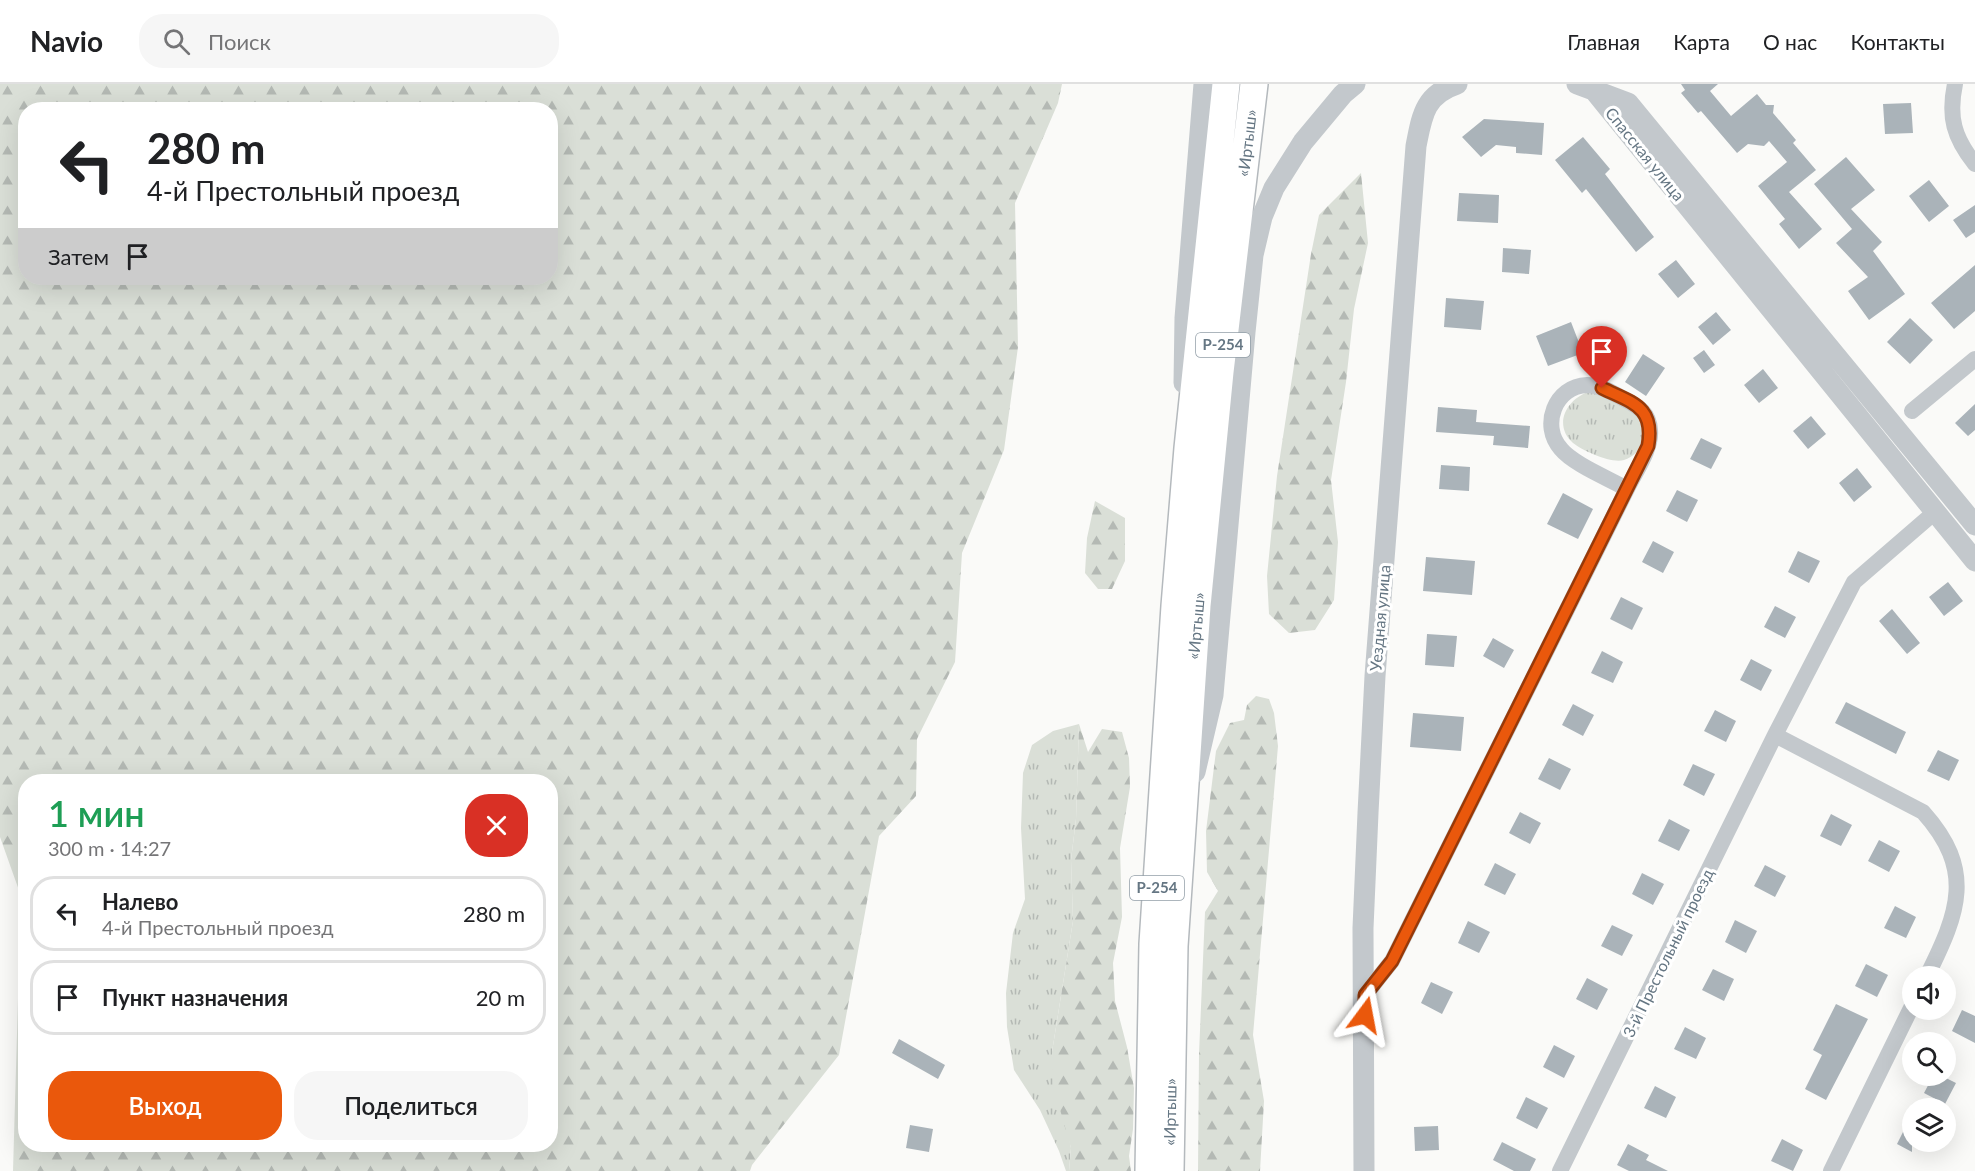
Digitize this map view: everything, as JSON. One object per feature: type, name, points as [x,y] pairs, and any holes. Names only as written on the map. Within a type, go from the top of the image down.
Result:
[{"type":"highway","name":"«Иртыш»","points":[[1149,1171],[1153,944],[1174,615],[1188,448],[1226,84]]},
{"type":"highway","name":"«Иртыш»","points":[[1170,1171],[1174,946],[1197,606],[1220,372],[1254,84]]},
{"type":"street","points":[[1188,448],[1184,386],[1185,318],[1203,84]]},
{"type":"street","points":[[1182,819],[1213,695],[1245,332],[1253,255],[1262,216],[1274,188],[1303,142],[1343,93],[1356,84]]},
{"type":"street","name":"Уездная улица","points":[[1364,1171],[1363,928],[1375,676],[1416,147],[1422,115],[1432,98],[1444,88],[1457,84]]},
{"type":"street","points":[[1955,84],[1952,112],[1954,129],[1963,148],[1975,164]]},
{"type":"street","name":"Спасская улица","points":[[1589,86],[1975,561]]},
{"type":"street","name":"Спасская улица","points":[[1589,86],[1628,103],[1975,525]]},
{"type":"street","points":[[1912,411],[1975,359]]},
{"type":"street","points":[[1365,995],[1392,961],[1627,489],[1648,446],[1650,431],[1647,417],[1640,407],[1602,388],[1587,385],[1573,388],[1561,397],[1553,409],[1550,424],[1553,439],[1562,451],[1627,489]]},
{"type":"street","name":"3-й Престольный проезд","points":[[1560,1171],[1775,735],[1854,582],[1935,512]]},
{"type":"street","points":[[1775,735],[1923,812],[1940,827],[1952,846],[1959,867],[1962,889],[1958,910],[1950,931],[1932,966]]},
{"type":"street","points":[[1831,1171],[1905,1020]]},
{"type":"green space","points":[[0,84],[1062,84],[1058,103],[1015,203],[1018,347],[1004,450],[962,553],[955,662],[917,739],[916,796],[879,836],[839,1055],[752,1165],[750,1171],[13,1171],[18,999],[18,1152],[558,1152],[558,774],[18,774],[18,888],[0,837]]},
{"type":"green space","points":[[1361,173],[1368,243],[1354,309],[1346,382],[1331,480],[1338,542],[1334,600],[1315,630],[1289,633],[1269,614],[1267,576],[1277,476],[1311,254],[1319,215]]},
{"type":"green space","points":[[1588,392],[1618,401],[1635,413],[1643,430],[1643,441],[1633,455],[1619,461],[1605,458],[1590,453],[1573,443],[1567,436],[1563,421],[1568,407]]},
{"type":"green space","points":[[1095,501],[1125,518],[1125,561],[1112,589],[1098,589],[1085,573],[1087,538]]},
{"type":"green space","points":[[1256,696],[1269,699],[1274,713],[1278,746],[1253,1035],[1264,1101],[1260,1171],[1198,1171],[1199,1054],[1205,912],[1218,891],[1207,872],[1206,831],[1216,751],[1230,723],[1244,720],[1247,705]]},
{"type":"green space","points":[[1079,724],[1076,819],[1071,860],[1073,921],[1052,1052],[1071,1148],[1069,1171],[1066,1171],[1040,1110],[1014,1070],[1007,1027],[1006,993],[1013,933],[1025,899],[1021,828],[1023,773],[1032,745],[1053,731]]},
{"type":"green space","points":[[1079,724],[1088,752],[1102,729],[1122,732],[1129,758],[1130,787],[1120,848],[1122,917],[1113,963],[1115,1001],[1127,1047],[1134,1088],[1133,1129],[1129,1156],[1131,1171],[1069,1171],[1071,1148],[1053,1085],[1052,1052],[1073,921],[1071,860],[1076,819]]},
{"type":"building","points":[[1681,84],[1718,84],[1710,91],[1731,116],[1757,94],[1766,105],[1774,105],[1773,113],[1796,140],[1793,143],[1816,170],[1789,192],[1822,229],[1799,249],[1779,224],[1785,219],[1758,186],[1787,162],[1769,141],[1764,146],[1748,144],[1737,153],[1701,111],[1698,113],[1681,93],[1685,90]]},
{"type":"building","points":[[1911,103],[1913,133],[1885,134],[1883,104]]},
{"type":"building","points":[[1484,119],[1544,123],[1542,155],[1516,153],[1516,147],[1496,145],[1481,157],[1462,137]]},
{"type":"building","points":[[1583,137],[1610,169],[1605,174],[1654,237],[1636,252],[1586,189],[1582,193],[1555,160]]},
{"type":"building","points":[[1846,157],[1875,190],[1851,209],[1882,242],[1873,251],[1905,294],[1869,320],[1848,291],[1868,277],[1836,243],[1852,229],[1814,184]]},
{"type":"building","points":[[1929,180],[1949,206],[1929,222],[1909,196]]},
{"type":"building","points":[[1459,193],[1499,195],[1498,223],[1457,221]]},
{"type":"building","points":[[1975,205],[1975,232],[1966,238],[1953,220]]},
{"type":"building","points":[[1503,248],[1531,250],[1529,274],[1502,272]]},
{"type":"building","points":[[1676,260],[1695,284],[1678,298],[1658,274]]},
{"type":"building","points":[[1975,265],[1975,311],[1954,329],[1931,303]]},
{"type":"building","points":[[1446,298],[1484,301],[1481,330],[1444,327]]},
{"type":"building","points":[[1716,312],[1731,330],[1713,345],[1698,327]]},
{"type":"building","points":[[1910,318],[1933,340],[1910,364],[1887,342]]},
{"type":"building","points":[[1571,322],[1583,353],[1548,366],[1536,336]]},
{"type":"building","points":[[1704,350],[1715,365],[1704,373],[1693,358]]},
{"type":"building","points":[[1643,354],[1665,368],[1646,396],[1625,382]]},
{"type":"building","points":[[1763,369],[1778,388],[1759,403],[1744,385]]},
{"type":"building","points":[[1975,404],[1975,430],[1968,436],[1955,423]]},
{"type":"building","points":[[1438,407],[1477,410],[1476,422],[1530,426],[1528,448],[1493,445],[1494,436],[1436,432]]},
{"type":"building","points":[[1811,416],[1826,434],[1808,449],[1793,431]]},
{"type":"building","points":[[1701,438],[1722,448],[1711,469],[1690,459]]},
{"type":"building","points":[[1441,465],[1470,467],[1469,491],[1439,489]]},
{"type":"building","points":[[1857,468],[1872,487],[1854,502],[1839,483]]},
{"type":"building","points":[[1677,490],[1698,500],[1687,522],[1666,511]]},
{"type":"building","points":[[1563,493],[1593,509],[1578,539],[1547,524]]},
{"type":"building","points":[[1653,541],[1674,552],[1663,573],[1642,562]]},
{"type":"building","points":[[1798,551],[1820,561],[1809,583],[1788,572]]},
{"type":"building","points":[[1426,557],[1475,561],[1472,595],[1423,591]]},
{"type":"building","points":[[1948,582],[1963,601],[1944,616],[1929,597]]},
{"type":"building","points":[[1621,597],[1643,608],[1632,630],[1610,619]]},
{"type":"building","points":[[1775,606],[1796,617],[1785,638],[1764,627]]},
{"type":"building","points":[[1892,609],[1920,643],[1907,654],[1879,621]]},
{"type":"building","points":[[1427,634],[1457,636],[1454,667],[1425,665]]},
{"type":"building","points":[[1493,638],[1514,650],[1504,668],[1483,656]]},
{"type":"building","points":[[1602,651],[1623,662],[1613,683],[1591,673]]},
{"type":"building","points":[[1751,659],[1772,670],[1761,691],[1740,680]]},
{"type":"building","points":[[1846,702],[1906,732],[1896,754],[1835,723]]},
{"type":"building","points":[[1573,704],[1594,715],[1583,736],[1562,725]]},
{"type":"building","points":[[1715,710],[1736,721],[1726,742],[1704,731]]},
{"type":"building","points":[[1413,713],[1464,717],[1461,751],[1410,747]]},
{"type":"building","points":[[1938,750],[1959,760],[1949,781],[1927,771]]},
{"type":"building","points":[[1549,758],[1571,769],[1560,790],[1538,779]]},
{"type":"building","points":[[1693,764],[1715,774],[1704,796],[1683,785]]},
{"type":"building","points":[[1520,812],[1541,823],[1530,844],[1509,833]]},
{"type":"building","points":[[1831,814],[1852,825],[1841,846],[1820,836]]},
{"type":"building","points":[[1669,819],[1690,830],[1679,851],[1658,841]]},
{"type":"building","points":[[1879,840],[1900,851],[1889,872],[1868,861]]},
{"type":"building","points":[[1495,863],[1516,874],[1505,895],[1484,885]]},
{"type":"building","points":[[1765,865],[1786,876],[1775,897],[1754,886]]},
{"type":"building","points":[[1642,873],[1664,884],[1653,905],[1632,894]]},
{"type":"building","points":[[1895,906],[1916,917],[1906,938],[1884,928]]},
{"type":"building","points":[[1735,920],[1757,931],[1746,953],[1725,942]]},
{"type":"building","points":[[1468,921],[1490,932],[1479,953],[1458,943]]},
{"type":"building","points":[[1612,925],[1633,935],[1622,956],[1601,946]]},
{"type":"building","points":[[1866,964],[1888,975],[1877,997],[1855,986]]},
{"type":"building","points":[[1713,969],[1734,979],[1724,1001],[1702,990]]},
{"type":"building","points":[[1587,978],[1608,989],[1597,1010],[1576,999]]},
{"type":"building","points":[[1431,982],[1453,992],[1442,1014],[1421,1003]]},
{"type":"building","points":[[1836,1004],[1868,1019],[1826,1100],[1805,1089],[1822,1055],[1813,1050]]},
{"type":"building","points":[[1962,1010],[1975,1016],[1975,1043],[1952,1031]]},
{"type":"building","points":[[1685,1027],[1706,1038],[1696,1059],[1674,1049]]},
{"type":"building","points":[[899,1039],[945,1065],[938,1079],[892,1053]]},
{"type":"building","points":[[1554,1045],[1575,1056],[1564,1078],[1543,1067]]},
{"type":"building","points":[[1655,1086],[1676,1097],[1666,1118],[1644,1108]]},
{"type":"building","points":[[1928,1086],[1954,1086],[1948,1098],[1934,1098],[1924,1093]]},
{"type":"building","points":[[1526,1097],[1548,1108],[1537,1129],[1516,1118]]},
{"type":"building","points":[[910,1125],[933,1129],[929,1152],[906,1148]]},
{"type":"building","points":[[1438,1126],[1439,1150],[1415,1151],[1414,1127]]},
{"type":"building","points":[[1902,1134],[1902,1147],[1897,1144]]},
{"type":"building","points":[[1782,1139],[1803,1150],[1793,1171],[1771,1161]]},
{"type":"building","points":[[1502,1142],[1536,1159],[1530,1171],[1514,1171],[1493,1160]]},
{"type":"building","points":[[1628,1144],[1649,1155],[1646,1160],[1668,1171],[1629,1171],[1617,1165]]},
{"type":"route","points":[[1365,1015],[1365,995],[1392,961],[1648,446],[1650,431],[1647,417],[1640,407],[1602,388]]}]
